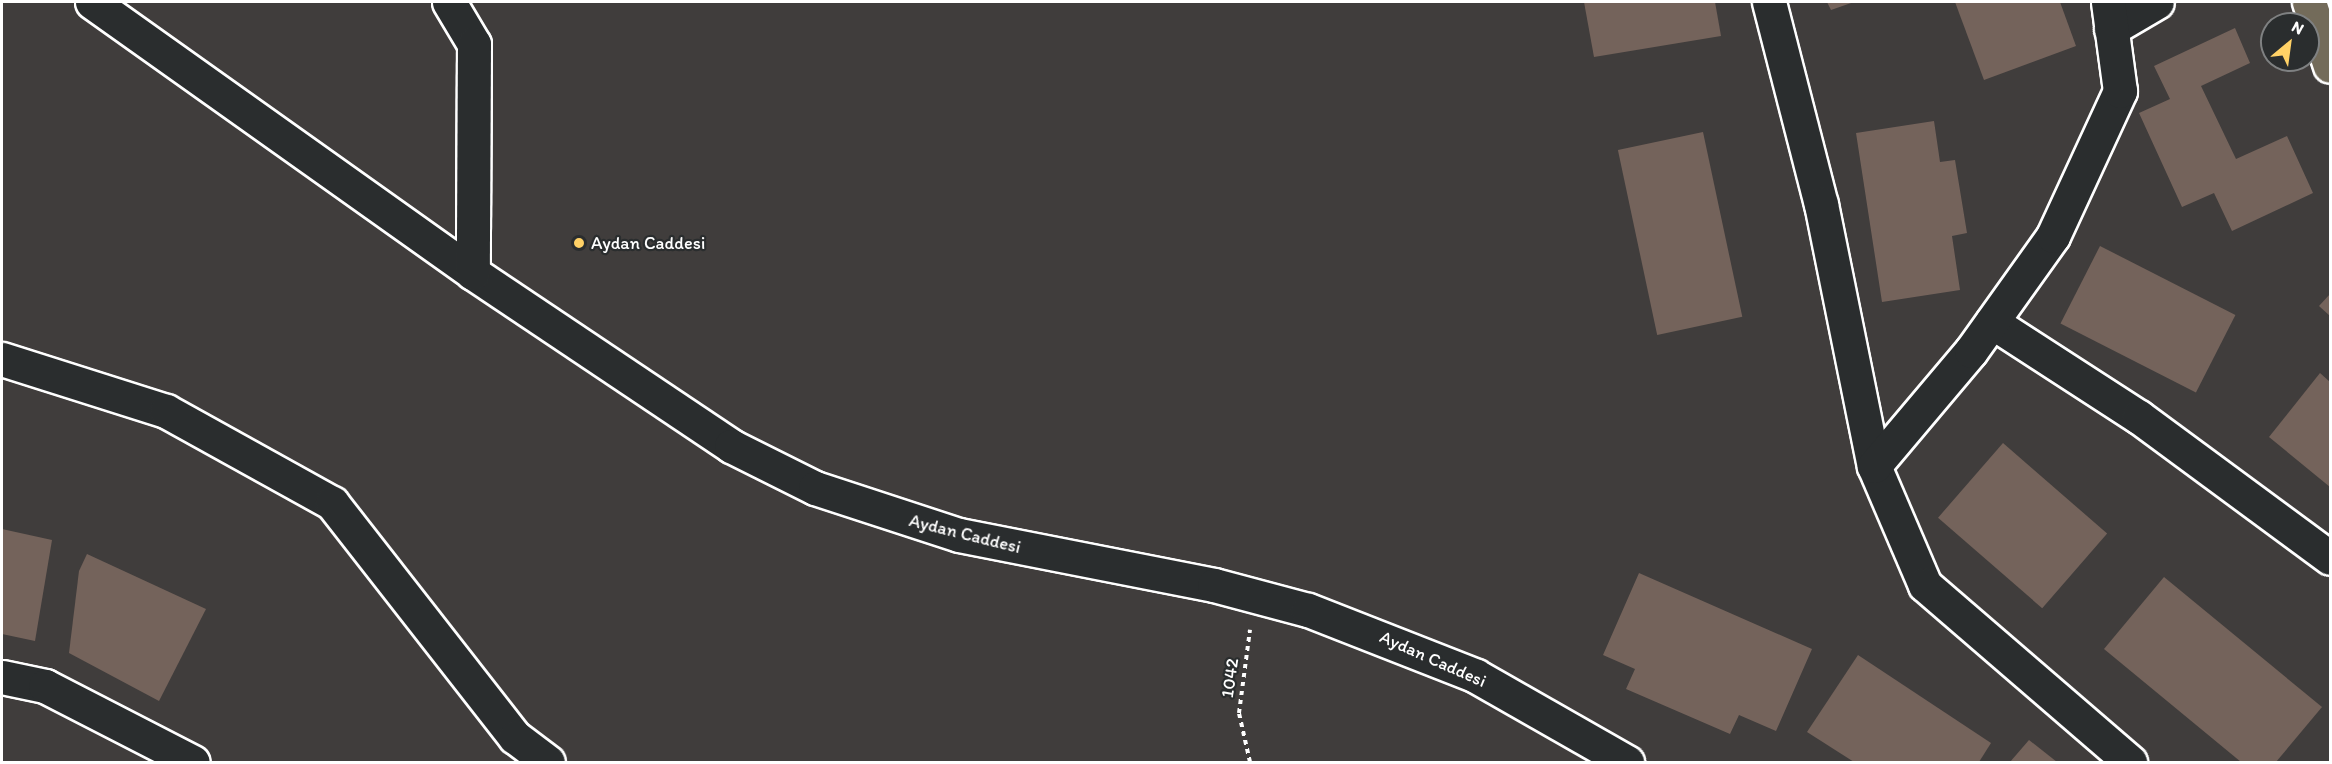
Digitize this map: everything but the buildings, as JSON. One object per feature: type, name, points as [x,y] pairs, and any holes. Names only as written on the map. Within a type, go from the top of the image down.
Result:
[{"type":"main road","points":[[2309,2],[2331,66]]},
{"type":"street","name":"Aydan Caddesi","points":[[92,2],[473,273],[731,446],[815,488],[959,535],[1255,597],[1413,648],[1476,676],[1627,762]]},
{"type":"street","points":[[449,2],[474,44],[473,273]]},
{"type":"street","points":[[1769,2],[1821,204],[1874,466],[1925,585],[2130,762]]},
{"type":"street","points":[[1874,466],[1992,322],[2052,236],[2120,91],[2110,15],[2157,2]]},
{"type":"street","points":[[1992,322],[2139,417],[2331,558]]},
{"type":"street","points":[[2,359],[166,411],[332,503],[515,737],[548,762]]},
{"type":"street","points":[[2,677],[45,686],[193,762]]},
{"type":"path","name":"1042","points":[[1250,762],[1239,713],[1255,597]]},
{"type":"place","name":"Aydan Caddesi","points":[[579,243]]}]
